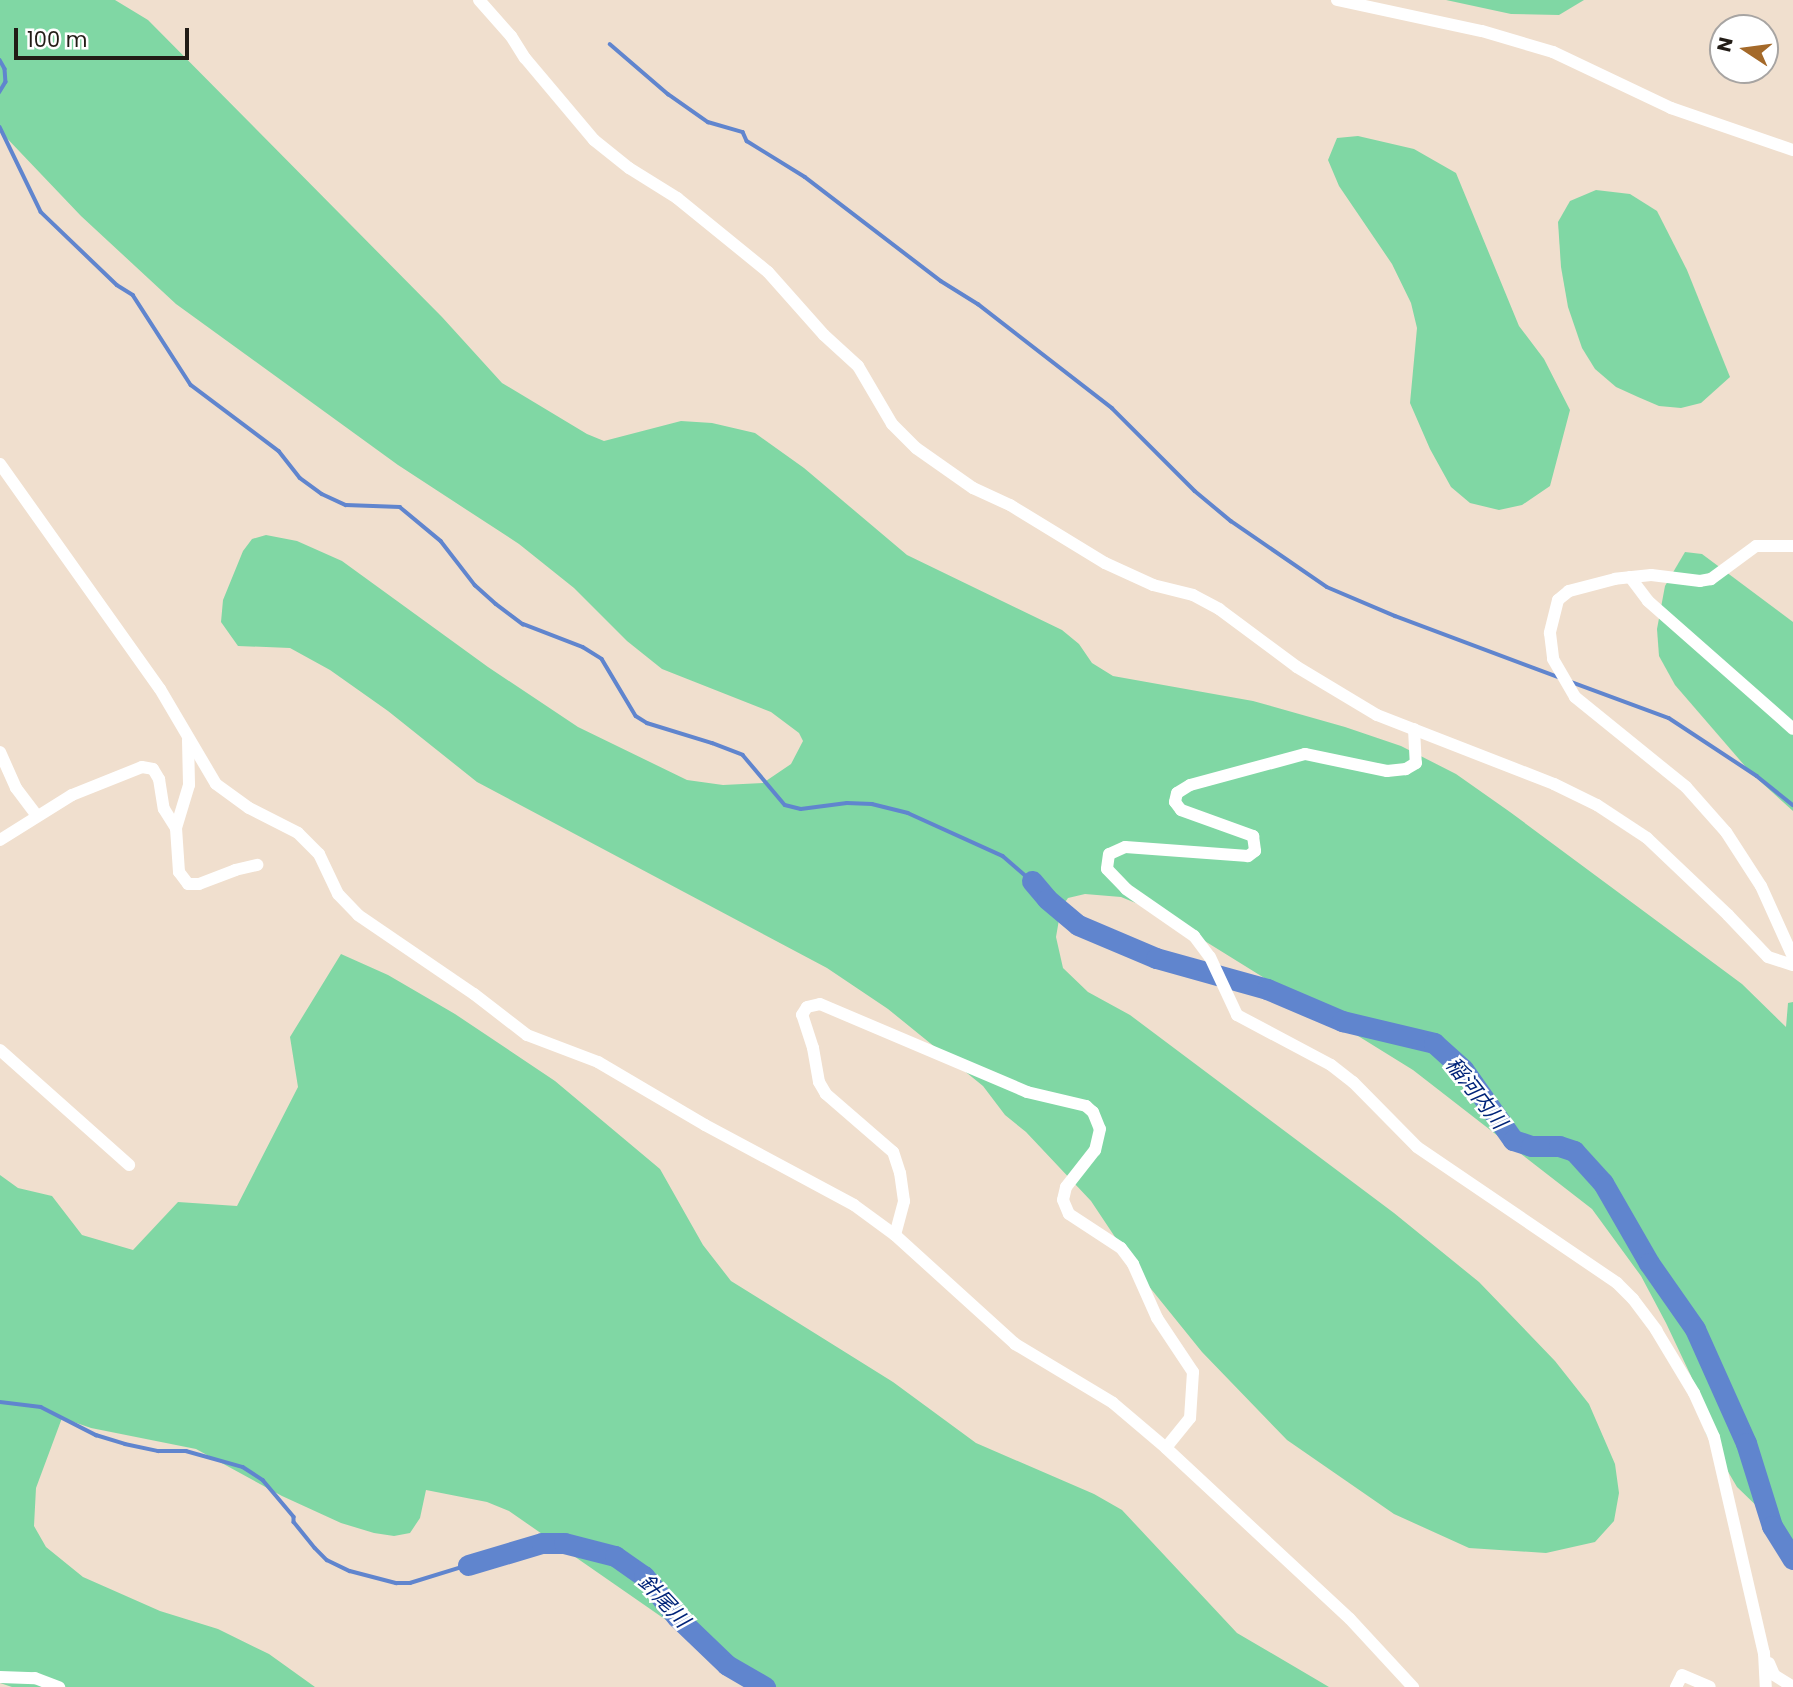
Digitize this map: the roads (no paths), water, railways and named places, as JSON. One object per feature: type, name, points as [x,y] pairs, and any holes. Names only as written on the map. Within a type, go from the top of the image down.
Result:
[{"type":"street","points":[[479,0],[594,140],[629,169],[677,198],[768,272],[824,335],[858,366],[892,424],[916,447],[973,488],[1010,505],[1105,562],[1153,585],[1193,595],[1219,609],[1297,667],[1377,715],[1554,784],[1597,806],[1647,838],[1768,957],[1793,965]]},
{"type":"street","points":[[1337,0],[1482,31],[1553,52],[1671,108],[1793,150]]},
{"type":"street","points":[[0,464],[121,631],[216,784],[249,808],[298,833],[319,854],[338,894],[358,915],[474,994],[527,1035],[598,1062],[705,1125],[854,1205],[895,1235],[1015,1343],[1113,1403],[1166,1448],[1350,1619],[1413,1687]]},
{"type":"street","points":[[1793,546],[1756,547],[1712,579],[1700,581],[1660,575],[1630,577],[1569,591],[1558,600],[1550,633],[1553,659],[1575,697],[1686,788],[1726,832],[1761,886],[1793,957]]},
{"type":"street","points":[[1630,577],[1648,601],[1793,729]]},
{"type":"street","points":[[1414,729],[1416,762],[1406,769],[1387,771],[1306,754],[1190,785],[1177,793],[1175,802],[1181,810],[1252,836],[1255,851],[1248,856],[1125,847],[1109,854],[1107,869],[1112,877],[1194,936],[1210,957],[1232,1008],[1248,1021],[1331,1065],[1353,1082],[1417,1147],[1616,1283],[1633,1299],[1656,1329],[1693,1393],[1714,1437],[1764,1653],[1766,1687]]},
{"type":"street","points":[[188,736],[189,785],[176,828],[179,872],[188,884],[199,884],[235,870],[257,866]]},
{"type":"street","points":[[0,752],[16,788],[37,816]]},
{"type":"street","points":[[0,840],[72,795],[142,767],[153,769],[159,779],[164,809],[176,828]]},
{"type":"street","points":[[895,1235],[904,1201],[900,1173],[893,1152],[826,1094],[819,1082],[803,1015],[807,1007],[820,1004],[1027,1092],[1086,1106],[1093,1112],[1100,1129],[1095,1150],[1066,1186],[1063,1200],[1069,1214],[1121,1248],[1133,1264],[1157,1318],[1193,1372],[1190,1418],[1166,1448]]},
{"type":"street","points":[[0,1050],[129,1165]]},
{"type":"street","points":[[1764,1653],[1774,1675],[1793,1687]]},
{"type":"street","points":[[1676,1687],[1682,1675],[1710,1687]]},
{"type":"street","points":[[0,1677],[35,1678],[59,1687]]},
{"type":"waterway","points":[[610,44],[668,94],[708,122],[743,132],[747,141],[805,177],[941,281],[978,304],[1112,408],[1195,491],[1231,521],[1327,587],[1395,616],[1561,678]]},
{"type":"waterway","points":[[0,60],[5,69],[6,82],[0,92]]},
{"type":"waterway","points":[[0,127],[41,212],[117,285],[133,295],[191,385],[279,451],[300,478],[322,494],[346,505],[400,507],[441,541],[475,585],[496,604],[523,624],[583,647],[602,659],[636,716],[647,723],[743,755],[785,805],[801,809],[847,803],[872,804],[908,813],[1003,856],[1032,881]]},
{"type":"waterway","points":[[1571,682],[1669,718],[1757,776],[1793,805]]},
{"type":"waterway","name":"稲河内川","points":[[1032,881],[1047,899],[1078,925],[1156,958],[1267,989],[1342,1021],[1434,1043],[1463,1069],[1513,1140],[1531,1146],[1559,1146],[1574,1151],[1603,1183],[1649,1263],[1695,1329],[1746,1443],[1772,1526],[1793,1559]]},
{"type":"waterway","points":[[0,1402],[41,1407],[96,1435],[125,1444],[158,1451],[186,1451],[243,1467],[263,1480],[327,1560],[350,1571],[396,1583],[410,1583],[468,1565]]},
{"type":"waterway","name":"針尾川","points":[[468,1565],[542,1543],[564,1543],[615,1556],[644,1576],[677,1617],[727,1665],[765,1687]]}]
